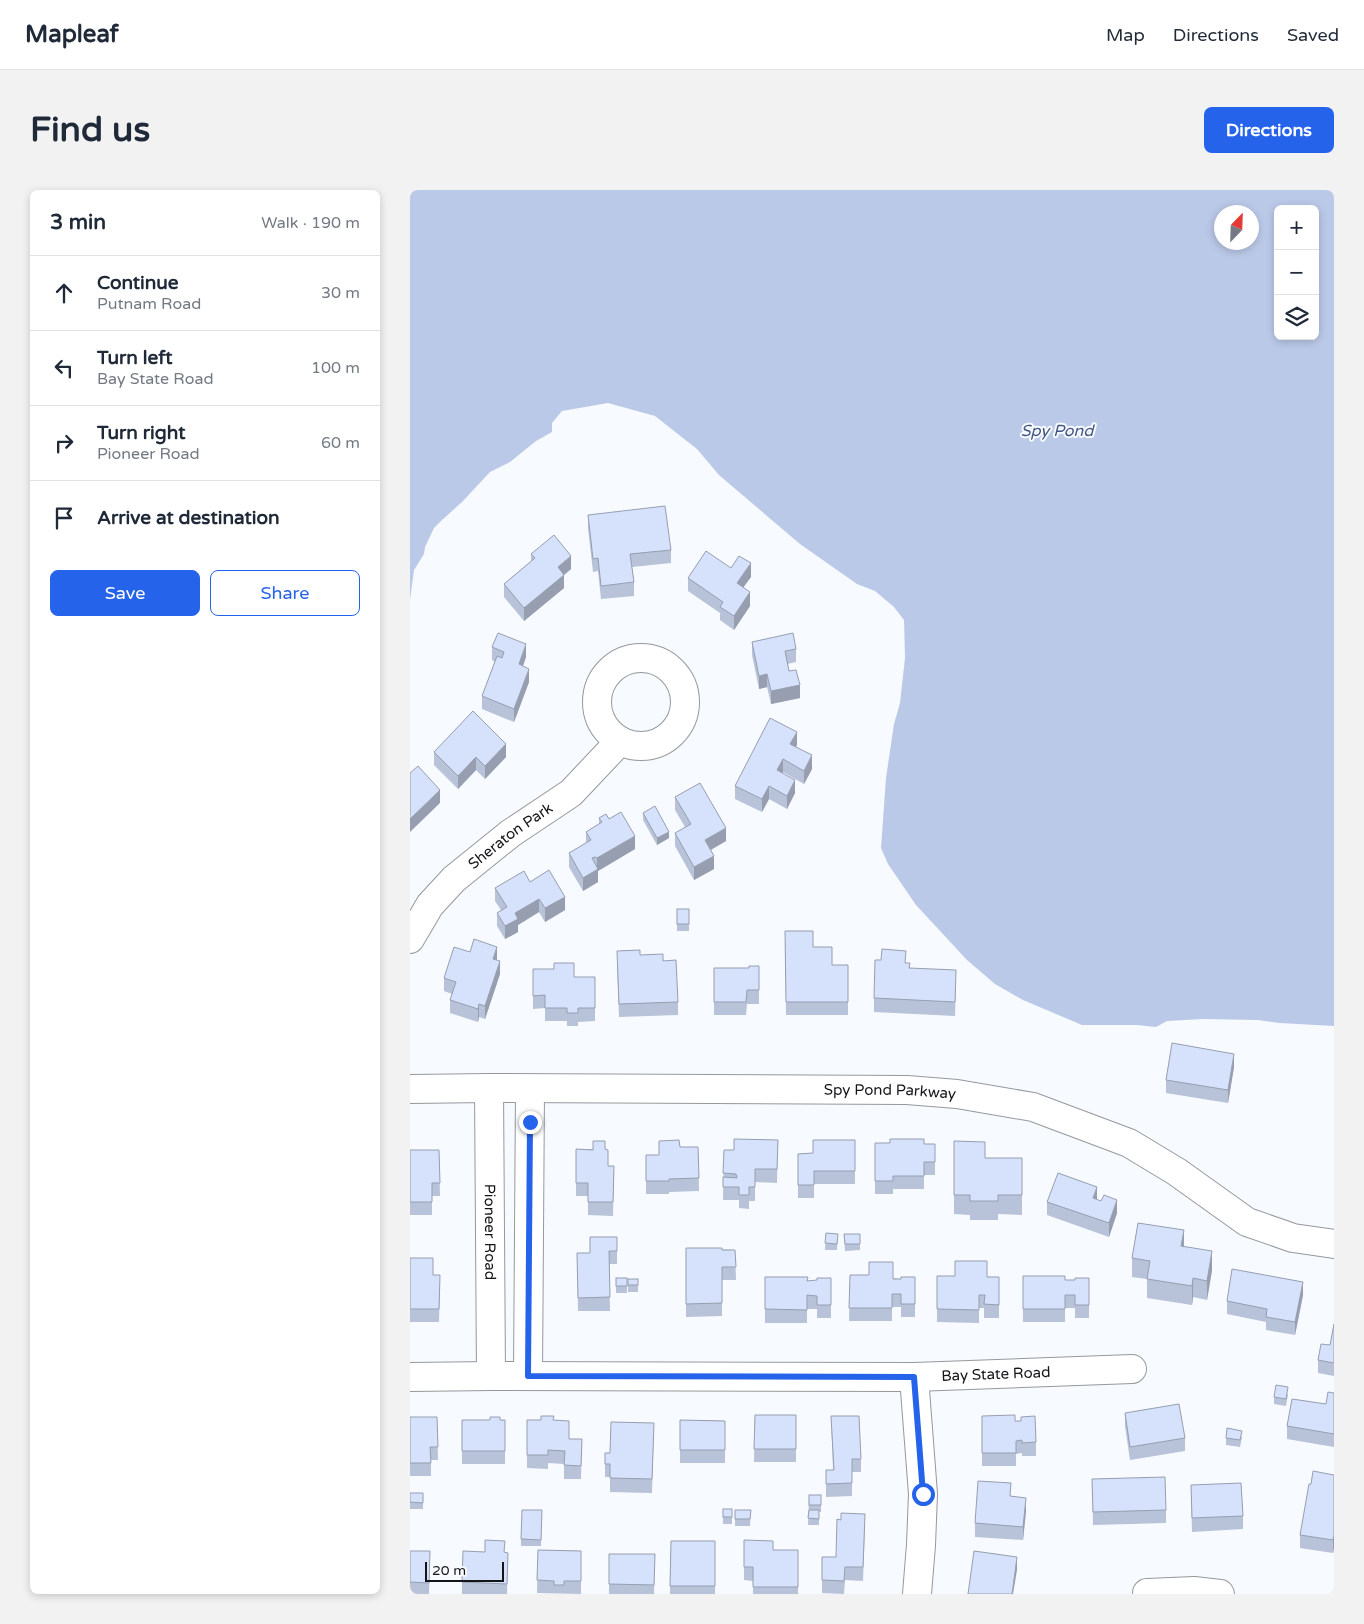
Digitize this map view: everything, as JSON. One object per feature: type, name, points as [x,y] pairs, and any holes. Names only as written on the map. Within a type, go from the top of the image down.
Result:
[{"type":"street","name":"Sheraton Park","points":[[410,939],[430,905],[454,879],[511,833],[571,793],[620,741]]},
{"type":"street","name":"Pioneer Road","points":[[489,1088],[491,1376]]},
{"type":"street","name":"Spy Pond Parkway","points":[[410,1089],[907,1090],[957,1094],[1033,1107],[1129,1143],[1177,1172],[1247,1222],[1294,1238],[1334,1244]]},
{"type":"street","points":[[528,1376],[530,1089]]},
{"type":"street","name":"Bay State Road","points":[[410,1377],[914,1377],[1132,1369]]},
{"type":"street","points":[[914,1377],[923,1494],[917,1594]]},
{"type":"street","points":[[1147,1593],[1194,1592],[1220,1594]]},
{"type":"water","name":"Spy Pond","points":[[410,190],[1334,190],[1334,1026],[1258,1020],[1203,1019],[1167,1021],[1156,1027],[1082,1025],[1023,1000],[995,984],[967,960],[916,905],[888,864],[881,848],[886,778],[894,724],[900,703],[905,658],[904,620],[894,607],[875,591],[857,584],[800,544],[719,475],[697,449],[655,416],[608,403],[562,411],[552,423],[552,432],[536,441],[510,462],[490,472],[434,528],[425,547],[424,554],[414,570],[410,600]]},
{"type":"building","points":[[665,506],[671,550],[630,554],[634,582],[601,586],[598,558],[593,559],[588,515]]},
{"type":"building","points":[[554,535],[571,556],[558,567],[564,575],[524,608],[504,584],[535,558],[531,554]]},
{"type":"building","points":[[706,551],[731,568],[739,556],[751,563],[737,583],[750,592],[734,616],[720,607],[723,602],[688,578]]},
{"type":"building","points":[[498,633],[526,644],[519,664],[529,669],[514,709],[482,696],[497,656],[502,658],[504,652],[492,647]]},
{"type":"building","points":[[793,633],[796,649],[785,651],[789,671],[796,670],[800,685],[771,691],[767,674],[759,676],[752,642]]},
{"type":"building","points":[[473,711],[506,744],[485,766],[476,757],[458,776],[434,752]]},
{"type":"building","points":[[770,718],[797,732],[790,744],[812,755],[804,771],[783,759],[777,770],[795,780],[787,796],[769,786],[762,799],[735,786]]},
{"type":"building","points":[[418,766],[440,790],[410,819],[410,773]]},
{"type":"building","points":[[700,783],[726,828],[705,840],[714,856],[694,867],[675,833],[691,824],[675,797]]},
{"type":"building","points":[[655,806],[669,832],[657,838],[643,813]]},
{"type":"building","points":[[621,812],[635,836],[597,858],[592,858],[598,869],[583,878],[569,853],[591,840],[586,832],[602,822],[599,818],[606,814],[609,819]]},
{"type":"building","points":[[549,870],[565,897],[545,908],[539,899],[515,913],[518,919],[505,926],[497,913],[507,907],[495,888],[524,871],[530,882]]},
{"type":"building","points":[[677,909],[689,909],[689,924],[677,924]]},
{"type":"building","points":[[785,931],[813,931],[813,947],[832,947],[832,965],[848,965],[848,1002],[786,1002]]},
{"type":"building","points":[[474,939],[497,947],[493,959],[500,961],[485,1006],[479,1004],[478,1009],[450,1000],[456,982],[444,978],[454,947],[470,952]]},
{"type":"building","points":[[882,949],[906,951],[905,963],[910,963],[909,968],[956,970],[955,1002],[874,998],[875,960],[881,960]]},
{"type":"building","points":[[640,950],[640,955],[663,954],[663,961],[676,960],[678,1002],[619,1004],[617,951]]},
{"type":"building","points":[[554,963],[574,963],[574,977],[595,977],[595,1008],[578,1008],[578,1013],[567,1013],[567,1008],[545,1008],[545,995],[533,996],[533,969],[554,969]]},
{"type":"building","points":[[749,966],[759,966],[759,990],[747,990],[746,1002],[714,1002],[714,968],[749,968]]},
{"type":"building","points":[[1172,1043],[1234,1054],[1228,1090],[1166,1080]]},
{"type":"building","points":[[734,1139],[778,1140],[777,1169],[755,1169],[755,1187],[749,1187],[749,1195],[739,1195],[739,1187],[723,1187],[723,1177],[737,1178],[736,1174],[723,1173],[724,1150],[734,1150]]},
{"type":"building","points":[[890,1139],[924,1139],[924,1144],[935,1144],[935,1162],[924,1162],[924,1176],[893,1176],[893,1181],[875,1181],[875,1143],[890,1143]]},
{"type":"building","points":[[679,1140],[680,1147],[698,1147],[699,1178],[646,1181],[646,1155],[659,1155],[659,1141]]},
{"type":"building","points":[[813,1140],[855,1140],[855,1171],[814,1171],[814,1185],[798,1185],[798,1154],[813,1153]]},
{"type":"building","points":[[593,1141],[605,1141],[605,1149],[608,1150],[608,1166],[614,1166],[613,1202],[588,1202],[588,1183],[576,1183],[576,1149],[593,1150]]},
{"type":"building","points":[[954,1141],[985,1142],[985,1158],[1022,1158],[1022,1195],[998,1195],[998,1201],[970,1201],[970,1195],[954,1195]]},
{"type":"building","points":[[410,1150],[439,1150],[440,1183],[432,1183],[432,1202],[410,1202]]},
{"type":"building","points":[[1058,1173],[1097,1187],[1093,1198],[1101,1201],[1104,1195],[1117,1200],[1109,1223],[1047,1202]]},
{"type":"building","points":[[1138,1223],[1184,1230],[1181,1246],[1212,1251],[1207,1281],[1193,1278],[1192,1286],[1147,1279],[1150,1261],[1132,1258]]},
{"type":"building","points":[[826,1233],[838,1234],[837,1244],[825,1243]]},
{"type":"building","points":[[844,1234],[860,1234],[860,1244],[845,1244]]},
{"type":"building","points":[[590,1237],[617,1237],[617,1251],[609,1251],[610,1297],[578,1298],[577,1253],[590,1253]]},
{"type":"building","points":[[686,1248],[735,1250],[736,1267],[722,1267],[722,1303],[686,1304]]},
{"type":"building","points":[[410,1258],[433,1258],[433,1275],[440,1275],[439,1309],[410,1309]]},
{"type":"building","points":[[955,1261],[987,1261],[987,1277],[999,1277],[999,1305],[984,1304],[985,1295],[979,1295],[979,1310],[937,1309],[937,1276],[955,1276]]},
{"type":"building","points":[[869,1262],[893,1262],[893,1279],[915,1277],[915,1304],[901,1304],[901,1294],[892,1294],[892,1308],[849,1308],[850,1275],[869,1275]]},
{"type":"building","points":[[1232,1269],[1303,1282],[1295,1322],[1266,1317],[1267,1309],[1227,1301]]},
{"type":"building","points":[[1023,1276],[1065,1276],[1065,1280],[1089,1278],[1089,1305],[1075,1305],[1075,1295],[1065,1295],[1065,1309],[1023,1309]]},
{"type":"building","points":[[765,1277],[808,1277],[807,1281],[817,1280],[817,1278],[831,1278],[831,1305],[817,1305],[817,1296],[807,1295],[807,1310],[765,1309]]},
{"type":"building","points":[[616,1278],[627,1278],[627,1286],[616,1286]]},
{"type":"building","points":[[628,1279],[638,1279],[638,1285],[628,1285]]},
{"type":"building","points":[[1334,1324],[1334,1363],[1318,1360],[1321,1344],[1330,1345]]},
{"type":"building","points":[[1276,1385],[1288,1387],[1286,1399],[1274,1397]]},
{"type":"building","points":[[1328,1392],[1334,1393],[1334,1434],[1287,1426],[1292,1399],[1326,1404]]},
{"type":"building","points":[[1179,1404],[1185,1438],[1130,1447],[1125,1413]]},
{"type":"building","points":[[755,1415],[796,1415],[796,1449],[754,1449]]},
{"type":"building","points":[[1015,1415],[1015,1421],[1021,1421],[1021,1417],[1035,1416],[1036,1442],[1022,1443],[1022,1440],[1016,1441],[1016,1453],[982,1453],[982,1416]]},
{"type":"building","points":[[541,1416],[554,1416],[553,1420],[569,1421],[569,1439],[582,1439],[581,1466],[564,1465],[565,1451],[548,1450],[548,1455],[527,1455],[527,1420],[541,1420]]},
{"type":"building","points":[[831,1416],[859,1416],[861,1459],[852,1459],[852,1483],[826,1484],[826,1470],[834,1470]]},
{"type":"building","points":[[410,1417],[437,1417],[438,1447],[430,1447],[431,1463],[410,1463]]},
{"type":"building","points":[[490,1417],[500,1417],[500,1420],[505,1420],[505,1451],[462,1451],[462,1420],[490,1420]]},
{"type":"building","points":[[680,1420],[725,1421],[725,1450],[680,1450]]},
{"type":"building","points":[[611,1422],[654,1423],[652,1479],[610,1478],[610,1464],[605,1464],[605,1453],[610,1453]]},
{"type":"building","points":[[1227,1428],[1242,1431],[1240,1440],[1226,1438]]},
{"type":"building","points":[[1313,1471],[1334,1475],[1333,1540],[1300,1535]]},
{"type":"building","points":[[1165,1477],[1166,1510],[1093,1512],[1092,1479]]},
{"type":"building","points":[[978,1481],[1011,1483],[1010,1496],[1026,1498],[1023,1527],[975,1523]]},
{"type":"building","points":[[1241,1483],[1243,1516],[1192,1518],[1191,1485]]},
{"type":"building","points":[[410,1493],[423,1493],[423,1503],[410,1502]]},
{"type":"building","points":[[809,1495],[821,1495],[821,1505],[809,1505]]},
{"type":"building","points":[[723,1509],[732,1509],[732,1517],[723,1517]]},
{"type":"building","points":[[522,1510],[542,1510],[541,1540],[521,1539]]},
{"type":"building","points":[[735,1510],[751,1510],[750,1519],[735,1519]]},
{"type":"building","points":[[809,1510],[819,1510],[819,1519],[808,1518]]},
{"type":"building","points":[[841,1513],[865,1514],[863,1567],[845,1567],[844,1581],[822,1580],[822,1557],[836,1557],[837,1519],[841,1520]]},
{"type":"building","points":[[485,1540],[505,1541],[504,1552],[508,1553],[507,1584],[462,1582],[463,1551],[485,1552]]},
{"type":"building","points":[[744,1540],[773,1541],[773,1550],[798,1550],[798,1587],[753,1587],[753,1567],[744,1567]]},
{"type":"building","points":[[671,1541],[715,1541],[715,1586],[670,1586]]},
{"type":"building","points":[[538,1550],[581,1551],[581,1581],[564,1581],[564,1585],[554,1585],[554,1581],[537,1580]]},
{"type":"building","points":[[410,1551],[430,1551],[429,1583],[410,1582]]},
{"type":"building","points":[[974,1551],[1017,1557],[1012,1594],[968,1594]]},
{"type":"building","points":[[609,1554],[655,1554],[654,1585],[609,1584]]},
{"type":"route","points":[[530,1122],[528,1376],[914,1377],[923,1494]]}]
